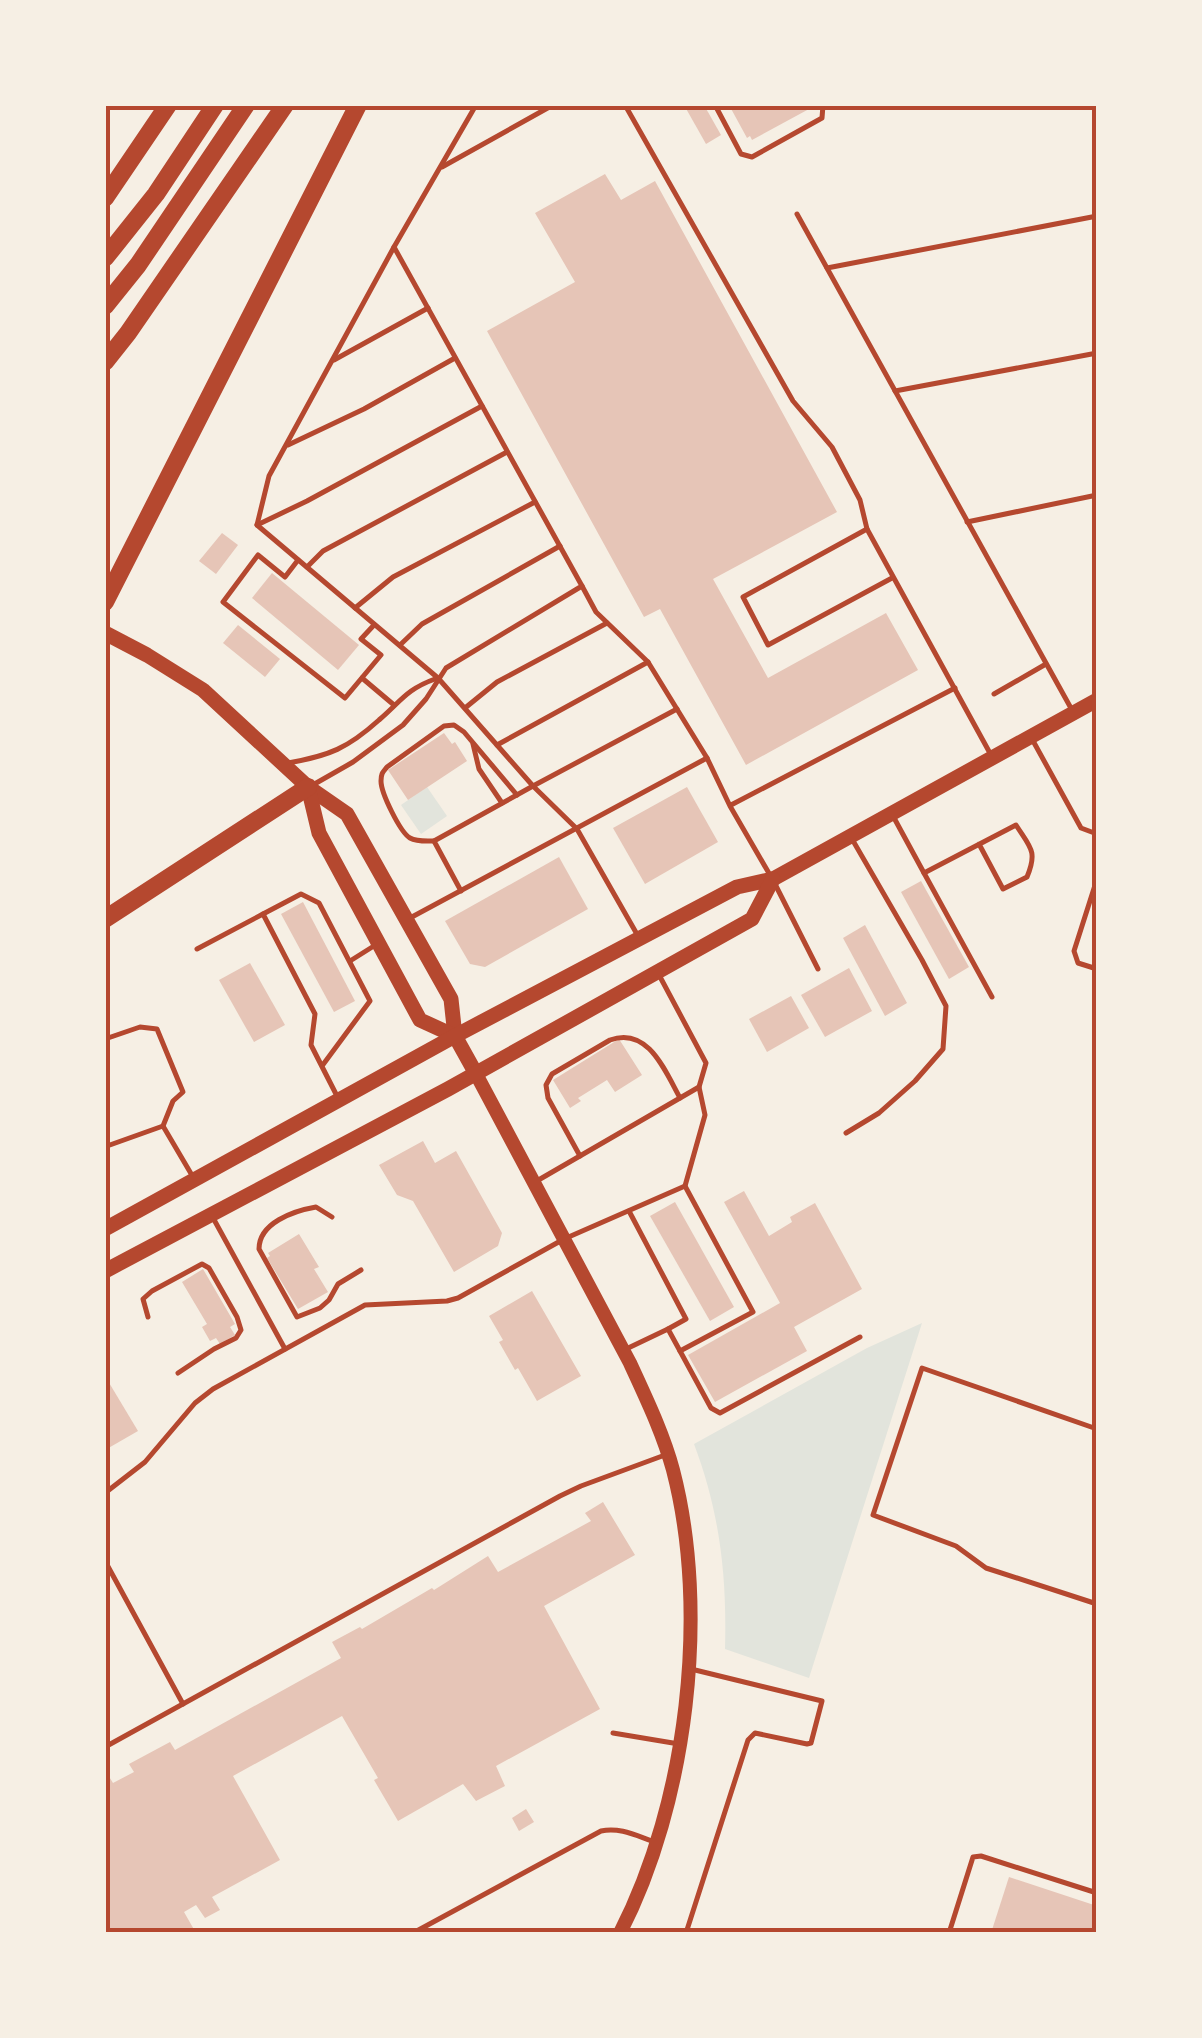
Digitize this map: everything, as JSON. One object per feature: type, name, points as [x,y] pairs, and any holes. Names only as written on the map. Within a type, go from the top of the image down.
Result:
[{"type":"highway","points":[[105,198],[168,105]]},
{"type":"highway","points":[[105,258],[156,194],[215,105]]},
{"type":"highway","points":[[105,306],[138,265],[246,105]]},
{"type":"highway","points":[[105,362],[285,105]]},
{"type":"highway","points":[[105,602],[358,105]]},
{"type":"highway","points":[[105,920],[308,788]]},
{"type":"main road","points":[[105,634],[203,690],[308,788],[347,814],[450,999],[455,1036],[623,1350],[652,1412],[672,1468],[685,1532],[691,1594],[689,1668],[672,1786],[620,1933]]},
{"type":"main road","points":[[105,1229],[455,1036],[737,886],[773,879],[1097,700]]},
{"type":"main road","points":[[308,788],[318,833],[420,1020],[455,1036]]},
{"type":"main road","points":[[105,1271],[752,919],[773,879]]},
{"type":"lane","points":[[257,525],[268,476],[476,105]]},
{"type":"lane","points":[[439,169],[553,105]]},
{"type":"lane","points":[[625,105],[793,401],[832,448],[860,500],[867,529],[892,578],[992,758]]},
{"type":"lane","points":[[715,105],[741,154],[752,157],[822,118],[823,105]]},
{"type":"lane","points":[[797,214],[1074,712]]},
{"type":"lane","points":[[826,268],[1097,216]]},
{"type":"lane","points":[[394,247],[596,612],[648,662],[707,758],[818,969]]},
{"type":"lane","points":[[331,362],[428,308]]},
{"type":"lane","points":[[895,391],[1097,353]]},
{"type":"lane","points":[[285,446],[364,409],[456,358]]},
{"type":"lane","points":[[257,525],[482,406]]},
{"type":"lane","points":[[307,567],[324,551],[508,452]]},
{"type":"lane","points":[[967,522],[1097,495]]},
{"type":"lane","points":[[355,608],[393,577],[536,502]]},
{"type":"lane","points":[[257,525],[438,678],[577,830],[639,938]]},
{"type":"lane","points":[[867,529],[743,597],[768,645],[892,578]]},
{"type":"lane","points":[[400,645],[422,624],[560,546]]},
{"type":"lane","points":[[298,560],[285,577],[258,556],[223,602],[345,698],[381,655],[360,639],[374,624]]},
{"type":"lane","points":[[308,788],[353,762],[403,724],[426,700],[446,668],[582,586]]},
{"type":"lane","points":[[465,708],[498,682],[607,623]]},
{"type":"lane","points":[[497,745],[648,662]]},
{"type":"lane","points":[[994,694],[1046,664]]},
{"type":"lane","points":[[362,678],[394,705]]},
{"type":"lane","points":[[284,764],[328,755],[345,746],[415,686],[438,678]]},
{"type":"lane","points":[[730,806],[954,688]]},
{"type":"lane","points":[[517,795],[473,742],[459,728],[449,725],[382,772],[380,782],[402,831],[411,839],[434,841],[677,710]]},
{"type":"lane","points":[[1025,739],[1081,828],[1097,834]]},
{"type":"lane","points":[[473,742],[479,769],[502,803]]},
{"type":"lane","points":[[407,919],[707,758]]},
{"type":"lane","points":[[892,814],[992,997]]},
{"type":"lane","points":[[924,873],[1016,825],[1031,849],[1034,862],[1028,877],[1003,889],[980,844]]},
{"type":"lane","points":[[846,1133],[879,1113],[916,1081],[943,1048],[946,1006],[851,836]]},
{"type":"lane","points":[[434,841],[461,890]]},
{"type":"lane","points":[[1097,879],[1074,951],[1078,963],[1097,969]]},
{"type":"lane","points":[[197,949],[301,894],[319,903],[370,1001],[322,1066]]},
{"type":"lane","points":[[263,914],[315,1014],[312,1045],[339,1100]]},
{"type":"lane","points":[[350,961],[378,943]]},
{"type":"lane","points":[[657,972],[706,1063],[699,1088],[705,1115],[685,1186],[753,1312],[680,1351]]},
{"type":"lane","points":[[105,1040],[140,1027],[157,1029],[183,1092],[174,1101],[163,1126],[107,1146]]},
{"type":"lane","points":[[580,1156],[548,1098],[546,1084],[552,1074],[610,1040],[631,1038],[648,1046],[680,1098]]},
{"type":"lane","points":[[534,1182],[699,1088]]},
{"type":"lane","points":[[163,1126],[194,1180]]},
{"type":"lane","points":[[105,1493],[145,1462],[201,1398],[371,1303],[458,1298],[564,1239],[685,1186]]},
{"type":"lane","points":[[332,1217],[316,1207],[298,1210],[262,1232],[258,1250],[298,1317],[320,1308],[338,1284],[361,1270]]},
{"type":"lane","points":[[623,1350],[686,1318],[628,1211]]},
{"type":"lane","points":[[211,1214],[285,1350]]},
{"type":"lane","points":[[148,1318],[143,1299],[152,1291],[202,1264],[209,1268],[241,1330],[236,1338],[178,1373]]},
{"type":"lane","points":[[668,1329],[711,1408],[720,1413],[860,1337]]},
{"type":"lane","points":[[1097,1429],[922,1368],[873,1515],[956,1546],[986,1568],[1097,1604]]},
{"type":"lane","points":[[105,1747],[560,1496],[668,1454]]},
{"type":"lane","points":[[105,1562],[183,1704]]},
{"type":"lane","points":[[686,1933],[748,1740],[755,1733],[811,1742],[822,1701],[689,1668]]},
{"type":"lane","points":[[613,1733],[679,1744]]},
{"type":"lane","points":[[413,1933],[601,1832],[622,1831],[655,1842]]},
{"type":"lane","points":[[949,1933],[973,1856],[1097,1893]]},
{"type":"shaded area","points":[[427,787],[447,816],[421,834],[401,805]]},
{"type":"shaded area","points":[[922,1323],[809,1678],[725,1649],[720,1545],[694,1444],[867,1348]]},
{"type":"building","points":[[684,105],[704,105],[721,135],[706,144]]},
{"type":"building","points":[[729,105],[807,105],[809,109],[752,140],[747,138]]},
{"type":"building","points":[[605,174],[621,200],[655,181],[837,512],[713,579],[768,678],[886,613],[918,670],[746,765],[660,609],[644,617],[487,331],[575,282],[535,213]]},
{"type":"building","points":[[222,533],[238,545],[216,574],[199,561]]},
{"type":"building","points":[[272,573],[359,645],[338,670],[252,598]]},
{"type":"building","points":[[238,625],[280,659],[265,677],[223,643]]},
{"type":"building","points":[[444,733],[467,761],[408,800],[388,770]]},
{"type":"building","points":[[687,787],[718,842],[645,884],[613,828]]},
{"type":"building","points":[[559,857],[588,909],[485,967],[470,964],[445,921]]},
{"type":"building","points":[[921,881],[969,967],[949,979],[901,892]]},
{"type":"building","points":[[303,902],[355,1001],[334,1012],[281,914]]},
{"type":"building","points":[[865,925],[907,1003],[885,1016],[843,938]]},
{"type":"building","points":[[250,963],[285,1025],[254,1042],[219,980]]},
{"type":"building","points":[[849,968],[872,1011],[825,1037],[801,995]]},
{"type":"building","points":[[791,996],[809,1028],[767,1052],[749,1019]]},
{"type":"building","points":[[619,1039],[642,1075],[615,1092],[607,1080],[578,1098],[581,1101],[570,1108],[553,1080]]},
{"type":"building","points":[[423,1141],[435,1163],[456,1151],[502,1233],[498,1246],[454,1272],[413,1201],[397,1195],[379,1165]]},
{"type":"building","points":[[744,1191],[769,1236],[792,1222],[790,1217],[815,1203],[862,1289],[794,1327],[807,1351],[715,1402],[688,1355],[780,1303],[724,1202]]},
{"type":"building","points":[[675,1202],[734,1307],[710,1321],[650,1216]]},
{"type":"building","points":[[299,1234],[319,1267],[314,1269],[328,1292],[298,1309],[267,1258],[268,1253]]},
{"type":"building","points":[[203,1269],[235,1324],[230,1327],[235,1335],[220,1344],[216,1338],[210,1341],[202,1327],[207,1324],[182,1282]]},
{"type":"building","points":[[532,1291],[581,1376],[537,1401],[499,1342],[503,1340],[489,1316]]},
{"type":"building","points":[[105,1376],[138,1431],[105,1450]]},
{"type":"building","points":[[603,1502],[635,1555],[544,1606],[600,1709],[496,1766],[505,1786],[476,1801],[463,1784],[398,1821],[342,1716],[233,1776],[280,1860],[212,1897],[220,1910],[205,1918],[196,1905],[184,1912],[196,1933],[105,1933],[105,1770],[113,1783],[134,1772],[129,1764],[170,1742],[175,1750],[341,1658],[332,1642],[434,1590],[488,1556],[498,1572],[591,1521],[585,1513]]},
{"type":"building","points":[[526,1809],[534,1822],[519,1831],[512,1818]]},
{"type":"building","points":[[1009,1877],[1097,1906],[1097,1933],[991,1933]]}]
